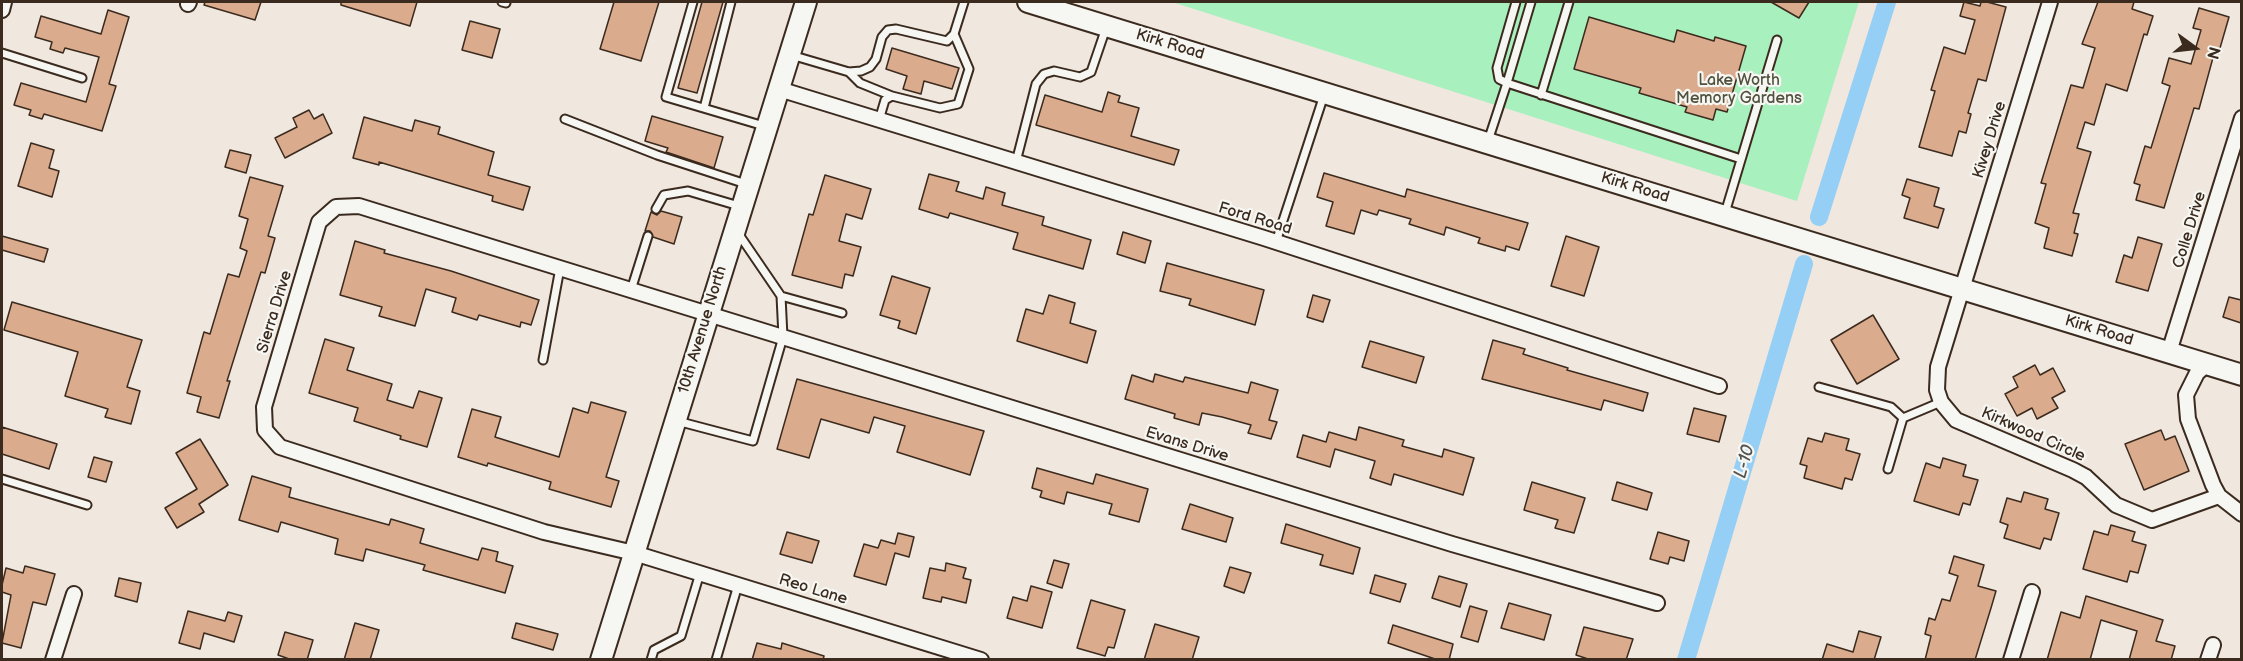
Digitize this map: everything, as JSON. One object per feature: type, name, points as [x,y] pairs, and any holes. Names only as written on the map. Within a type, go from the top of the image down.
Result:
[{"type":"street","points":[[2,10],[4,2]]},
{"type":"street","name":"10th Avenue North","points":[[601,660],[806,2]]},
{"type":"street","name":"Kirk Road","points":[[1028,2],[2241,375]]},
{"type":"street","name":"Kivey Drive","points":[[1962,289],[2050,2]]},
{"type":"street","name":"Ford Road","points":[[778,89],[1276,242],[1719,386]]},
{"type":"street","name":"Colle Drive","points":[[2169,352],[2241,118]]},
{"type":"street","name":"Sierra Drive","points":[[634,553],[544,532],[280,447],[265,430],[264,407],[319,222],[336,207],[359,206],[708,314]]},
{"type":"street","points":[[1941,402],[1937,390],[1938,367],[1962,289]]},
{"type":"street","name":"Evans Drive","points":[[708,314],[1452,544],[1657,603]]},
{"type":"street","points":[[2207,364],[2190,385],[2186,407],[2206,470],[2219,496],[2241,514]]},
{"type":"street","name":"Kirkwood Circle","points":[[1941,402],[1956,420],[2073,470],[2086,477],[2116,505],[2152,520],[2219,496]]},
{"type":"street","name":"Reo Lane","points":[[634,553],[981,660]]},
{"type":"street","points":[[2011,660],[2032,592]]},
{"type":"street","points":[[53,660],[74,594]]},
{"type":"street","points":[[2208,660],[2213,645]]},
{"type":"lane","points":[[693,2],[666,97],[767,127]]},
{"type":"lane","points":[[704,108],[731,2]]},
{"type":"lane","points":[[849,72],[870,67],[876,59],[882,37],[888,30],[896,29],[947,41],[954,34],[964,2]]},
{"type":"lane","points":[[1516,2],[1497,68],[1499,79],[1541,95],[1741,159]]},
{"type":"lane","points":[[1487,143],[1531,2]]},
{"type":"lane","points":[[1541,95],[1569,2]]},
{"type":"lane","points":[[1016,162],[1036,84],[1044,74],[1054,71],[1080,77],[1091,72],[1106,26]]},
{"type":"lane","points":[[789,54],[849,72],[860,83],[892,96],[940,108],[958,104],[969,69],[954,34]]},
{"type":"lane","points":[[1724,216],[1777,40]]},
{"type":"lane","points":[[2,53],[82,78]]},
{"type":"lane","points":[[1276,242],[1324,93]]},
{"type":"lane","points":[[879,120],[885,100],[892,96]]},
{"type":"lane","points":[[566,119],[657,155],[749,184]]},
{"type":"lane","points":[[656,209],[664,195],[688,191],[742,207]]},
{"type":"lane","points":[[675,420],[753,441],[783,337],[781,296],[735,228]]},
{"type":"lane","points":[[631,290],[648,236]]},
{"type":"lane","points":[[543,360],[560,268]]},
{"type":"lane","points":[[781,296],[842,313]]},
{"type":"lane","points":[[1819,387],[1891,407],[1903,418]]},
{"type":"lane","points":[[1903,418],[1941,402]]},
{"type":"lane","points":[[1888,469],[1903,418]]},
{"type":"lane","points":[[2,479],[87,505]]},
{"type":"lane","points":[[651,660],[654,650],[681,636],[700,573]]},
{"type":"lane","points":[[716,660],[738,585]]},
{"type":"green space","name":"Lake Worth Memory Gardens","points":[[1172,2],[1859,2],[1797,201]]},
{"type":"building","points":[[205,2],[261,2],[255,20],[204,5]]},
{"type":"building","points":[[341,2],[417,2],[410,26],[341,5]]},
{"type":"building","points":[[614,2],[659,2],[641,61],[600,49]]},
{"type":"building","points":[[702,2],[723,2],[697,93],[678,88]]},
{"type":"building","points":[[1771,2],[1809,2],[1799,18]]},
{"type":"building","points":[[1964,2],[1980,6],[1981,2],[1987,2],[2006,7],[1986,81],[1978,79],[1968,113],[1971,114],[1966,133],[1959,131],[1952,156],[1919,147],[1935,91],[1931,90],[1944,47],[1965,54],[1975,20],[1960,16]]},
{"type":"building","points":[[2098,2],[2134,2],[2132,9],[2153,16],[2147,35],[2144,34],[2127,91],[2106,84],[2094,125],[2085,122],[2077,148],[2091,152],[2073,213],[2079,214],[2074,233],[2078,234],[2072,256],[2044,248],[2049,228],[2035,223],[2046,184],[2041,183],[2071,85],[2083,88],[2095,48],[2082,44]]},
{"type":"building","points":[[2199,8],[2229,17],[2218,55],[2214,54],[2199,109],[2194,108],[2164,208],[2136,200],[2140,185],[2134,183],[2145,146],[2151,148],[2170,86],[2162,83],[2169,58],[2191,64],[2201,30],[2193,28]]},
{"type":"building","points":[[108,10],[129,17],[109,84],[116,86],[102,131],[44,114],[42,119],[29,115],[31,110],[14,105],[21,83],[86,102],[99,57],[65,48],[63,53],[50,49],[52,42],[35,37],[41,16],[101,34]]},
{"type":"building","points":[[1589,17],[1674,42],[1677,30],[1714,41],[1715,37],[1746,46],[1727,112],[1716,109],[1713,120],[1685,112],[1687,107],[1639,93],[1641,88],[1574,69]]},
{"type":"building","points":[[470,21],[500,29],[492,58],[462,50]]},
{"type":"building","points":[[892,48],[959,68],[952,89],[924,81],[921,94],[903,89],[907,76],[886,69]]},
{"type":"building","points":[[1108,92],[1120,96],[1118,102],[1139,108],[1131,136],[1179,150],[1174,165],[1036,125],[1045,95],[1102,112]]},
{"type":"building","points":[[309,110],[314,119],[323,114],[332,133],[285,158],[275,138],[297,127],[293,118]]},
{"type":"building","points":[[652,116],[723,137],[714,168],[666,152],[668,148],[645,141]]},
{"type":"building","points":[[364,117],[412,131],[415,120],[440,127],[438,134],[494,152],[488,175],[530,187],[523,210],[492,201],[493,196],[379,162],[379,165],[353,158]]},
{"type":"building","points":[[31,143],[54,150],[49,168],[59,171],[52,197],[18,186]]},
{"type":"building","points":[[230,150],[251,155],[246,173],[225,167]]},
{"type":"building","points":[[1324,173],[1405,197],[1407,189],[1528,223],[1519,250],[1506,246],[1505,251],[1478,243],[1480,238],[1446,227],[1444,235],[1409,224],[1411,219],[1379,210],[1377,215],[1361,210],[1354,234],[1326,226],[1333,202],[1317,197]]},
{"type":"building","points":[[929,174],[959,182],[956,191],[983,199],[986,187],[1005,193],[1002,205],[1044,217],[1042,225],[1091,240],[1083,269],[1013,249],[1018,233],[950,213],[948,218],[919,209]]},
{"type":"building","points":[[825,175],[871,189],[862,219],[846,214],[839,241],[861,247],[853,276],[845,274],[842,288],[792,275],[809,214],[813,215]]},
{"type":"building","points":[[250,177],[283,186],[268,236],[275,238],[265,273],[261,272],[227,381],[230,381],[219,418],[197,412],[201,397],[187,393],[204,332],[210,334],[228,274],[239,277],[247,251],[240,248],[248,219],[239,216]]},
{"type":"building","points":[[1907,179],[1939,188],[1934,206],[1944,209],[1938,228],[1904,218],[1910,198],[1902,195]]},
{"type":"building","points":[[661,211],[682,217],[674,244],[653,237],[650,231],[645,231],[651,212],[657,215]]},
{"type":"building","points":[[1123,232],[1151,241],[1145,263],[1117,254]]},
{"type":"building","points":[[2,236],[48,249],[44,262],[2,250]]},
{"type":"building","points":[[1566,236],[1599,247],[1584,296],[1551,286]]},
{"type":"building","points":[[2138,237],[2162,244],[2148,291],[2116,282],[2124,255],[2132,258]]},
{"type":"building","points":[[355,241],[385,250],[384,253],[451,271],[539,300],[531,325],[521,322],[520,327],[479,315],[477,320],[452,312],[456,298],[426,289],[415,326],[379,316],[382,307],[340,295]]},
{"type":"building","points":[[1167,263],[1264,290],[1255,325],[1189,305],[1191,299],[1160,291]]},
{"type":"building","points":[[892,276],[930,288],[916,334],[898,328],[900,321],[880,315]]},
{"type":"building","points":[[1049,295],[1075,303],[1070,323],[1096,331],[1087,363],[1017,341],[1026,309],[1043,314]]},
{"type":"building","points":[[1313,295],[1330,300],[1323,322],[1307,317]]},
{"type":"building","points":[[2229,297],[2241,300],[2241,323],[2223,317]]},
{"type":"building","points":[[12,302],[142,340],[127,387],[140,391],[131,424],[105,417],[108,409],[65,396],[78,352],[4,330]]},
{"type":"building","points":[[1873,315],[1899,359],[1857,384],[1831,340]]},
{"type":"building","points":[[325,339],[354,348],[347,370],[392,384],[387,400],[413,408],[419,391],[442,398],[427,447],[354,421],[358,408],[309,393]]},
{"type":"building","points":[[1493,340],[1525,349],[1523,354],[1568,368],[1567,370],[1648,393],[1643,411],[1604,400],[1601,410],[1482,379]]},
{"type":"building","points":[[1370,341],[1424,357],[1416,383],[1362,367]]},
{"type":"building","points":[[2035,365],[2040,375],[2053,368],[2065,391],[2052,398],[2058,408],[2037,419],[2032,408],[2017,416],[2005,394],[2018,387],[2013,377]]},
{"type":"building","points":[[1155,374],[1183,382],[1185,377],[1248,393],[1251,382],[1278,390],[1269,420],[1277,422],[1271,439],[1248,433],[1251,425],[1222,417],[1202,413],[1199,425],[1174,418],[1175,414],[1125,399],[1132,375],[1153,382]]},
{"type":"building","points":[[797,379],[984,431],[970,475],[897,452],[905,426],[874,417],[869,433],[821,419],[809,458],[777,449]]},
{"type":"building","points":[[591,402],[626,412],[606,477],[619,481],[611,507],[549,489],[551,482],[488,463],[487,466],[458,457],[472,409],[501,417],[495,437],[559,457],[573,408],[588,413]]},
{"type":"building","points":[[1694,408],[1726,416],[1719,442],[1687,434]]},
{"type":"building","points":[[2,427],[57,444],[49,469],[2,454]]},
{"type":"building","points":[[1359,427],[1404,440],[1402,446],[1442,457],[1444,449],[1474,458],[1463,495],[1394,474],[1391,485],[1370,478],[1375,461],[1335,449],[1330,467],[1297,457],[1303,435],[1326,442],[1329,432],[1356,440]]},
{"type":"building","points":[[2161,430],[2165,440],[2175,436],[2189,471],[2144,490],[2125,444]]},
{"type":"building","points":[[1825,433],[1849,439],[1846,450],[1860,454],[1852,480],[1845,478],[1842,489],[1804,478],[1807,466],[1800,464],[1808,438],[1822,442]]},
{"type":"building","points":[[200,439],[228,485],[199,504],[204,512],[177,528],[165,508],[197,489],[176,453]]},
{"type":"building","points":[[94,457],[112,462],[106,482],[88,477]]},
{"type":"building","points":[[1943,458],[1966,465],[1963,476],[1978,480],[1970,505],[1963,503],[1959,515],[1914,501],[1926,463],[1940,468]]},
{"type":"building","points":[[1037,468],[1093,484],[1096,474],[1148,489],[1139,522],[1109,514],[1112,504],[1067,492],[1064,504],[1040,497],[1042,491],[1032,488]]},
{"type":"building","points":[[252,476],[291,488],[289,497],[389,525],[391,519],[424,529],[420,543],[478,560],[482,548],[498,552],[496,561],[513,566],[505,593],[423,570],[425,565],[366,549],[363,561],[335,554],[338,539],[281,522],[278,532],[239,520]]},
{"type":"building","points":[[1532,482],[1585,498],[1574,533],[1555,528],[1558,520],[1524,510]]},
{"type":"building","points":[[1617,482],[1652,493],[1647,510],[1612,500]]},
{"type":"building","points":[[2024,492],[2048,499],[2045,509],[2059,513],[2051,540],[2044,538],[2040,549],[2004,538],[2008,525],[2000,522],[2007,498],[2021,502]]},
{"type":"building","points":[[1190,504],[1233,518],[1226,542],[1182,529]]},
{"type":"building","points":[[1286,524],[1360,548],[1353,574],[1320,565],[1323,555],[1281,543]]},
{"type":"building","points":[[2111,525],[2135,532],[2132,541],[2146,545],[2138,573],[2130,571],[2127,582],[2083,569],[2094,531],[2108,535]]},
{"type":"building","points":[[787,532],[819,541],[812,563],[780,554]]},
{"type":"building","points":[[1658,532],[1689,541],[1684,561],[1670,557],[1668,564],[1650,559]]},
{"type":"building","points":[[898,533],[914,537],[909,557],[895,553],[886,585],[854,576],[864,544],[878,548],[881,540],[895,544]]},
{"type":"building","points":[[1954,556],[1984,565],[1978,586],[1996,591],[1975,660],[1925,660],[1931,636],[1925,634],[1929,618],[1935,620],[1942,599],[1950,601],[1958,576],[1949,573]]},
{"type":"building","points":[[1054,560],[1069,564],[1062,588],[1047,583]]},
{"type":"building","points":[[946,563],[966,568],[963,578],[971,580],[966,603],[942,597],[941,602],[923,598],[930,568],[945,571]]},
{"type":"building","points":[[25,566],[55,574],[46,605],[33,602],[21,648],[2,643],[11,595],[2,592],[2,585],[6,568],[23,573]]},
{"type":"building","points":[[1230,567],[1251,573],[1244,593],[1224,586]]},
{"type":"building","points":[[1375,575],[1406,584],[1400,602],[1370,593]]},
{"type":"building","points":[[1439,576],[1467,584],[1460,607],[1432,598]]},
{"type":"building","points":[[119,578],[141,583],[137,602],[115,596]]},
{"type":"building","points":[[1031,586],[1052,592],[1042,628],[1007,618],[1013,597],[1027,601]]},
{"type":"building","points":[[2086,596],[2163,620],[2156,641],[2175,646],[2171,660],[2129,660],[2137,631],[2101,620],[2090,660],[2047,660],[2061,612],[2080,618]]},
{"type":"building","points":[[1091,600],[1125,610],[1114,648],[1108,647],[1105,656],[1077,648]]},
{"type":"building","points":[[1509,603],[1551,615],[1544,640],[1501,628]]},
{"type":"building","points":[[1470,606],[1487,611],[1478,642],[1461,637]]},
{"type":"building","points":[[188,611],[225,621],[228,612],[242,616],[234,642],[204,633],[200,649],[179,643]]},
{"type":"building","points":[[355,623],[379,630],[370,660],[344,660]]},
{"type":"building","points":[[516,623],[558,634],[553,650],[512,638]]},
{"type":"building","points":[[1155,624],[1199,637],[1192,660],[1144,660]]},
{"type":"building","points":[[1393,625],[1453,644],[1449,660],[1438,660],[1388,643]]},
{"type":"building","points":[[1584,627],[1633,639],[1626,660],[1591,660],[1576,655]]},
{"type":"building","points":[[1859,631],[1881,637],[1874,660],[1822,660],[1827,644],[1853,652]]},
{"type":"building","points":[[285,632],[313,640],[307,660],[292,660],[278,655]]},
{"type":"building","points":[[757,643],[781,649],[782,643],[824,656],[823,660],[752,660]]},
{"type":"waterway","name":"L-10","points":[[1819,217],[1887,2]]},
{"type":"waterway","name":"L-10","points":[[1686,660],[1804,264]]}]
